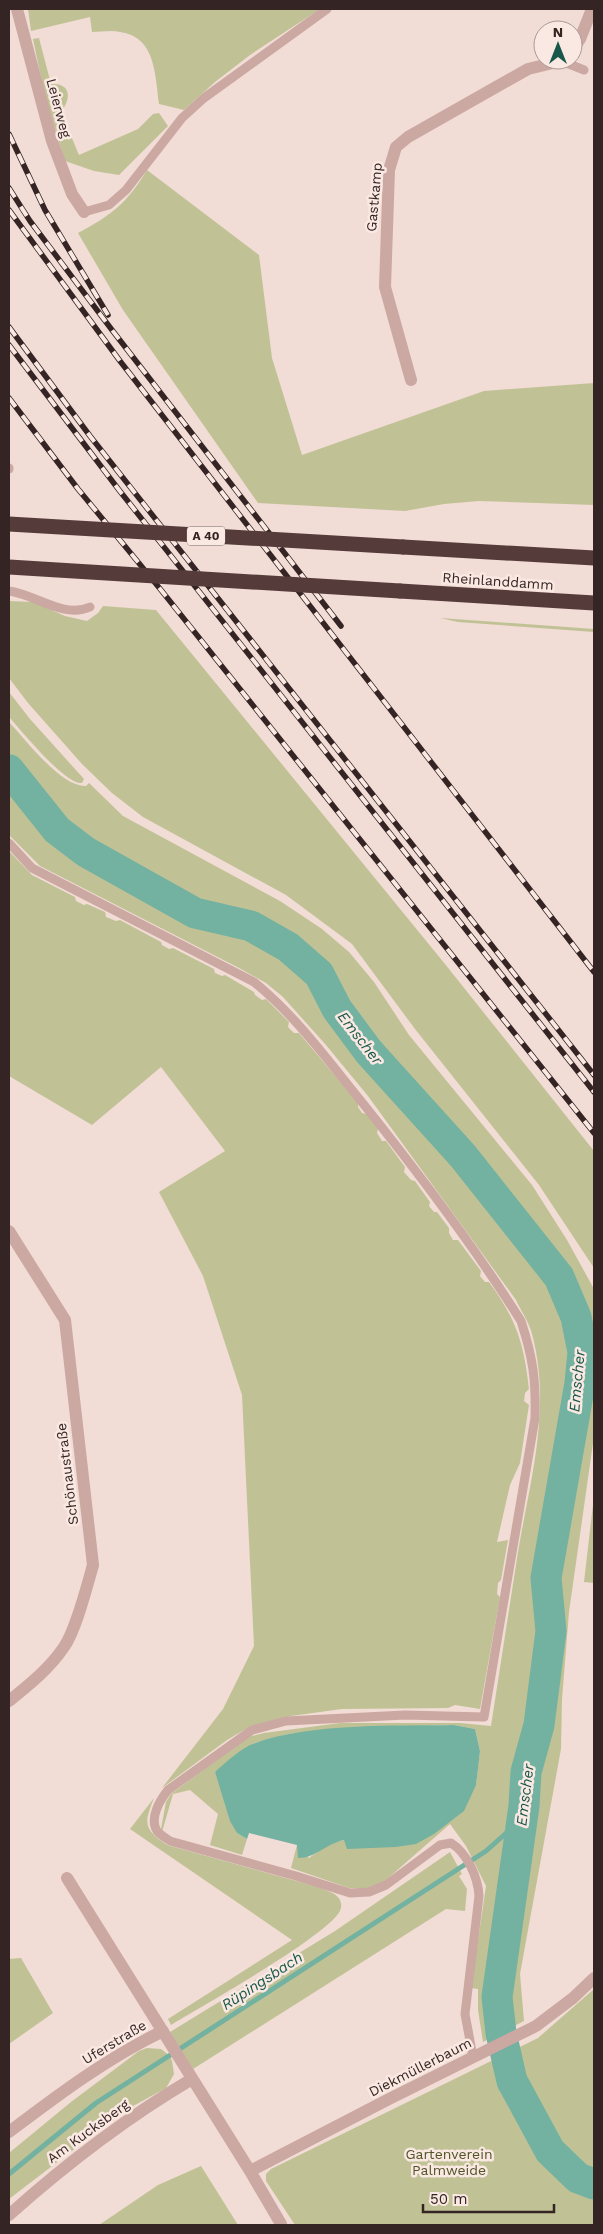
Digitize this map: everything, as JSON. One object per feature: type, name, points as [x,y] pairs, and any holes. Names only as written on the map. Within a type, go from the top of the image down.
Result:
[{"type":"highway","name":"Rheinlanddamm","points":[[9,524],[594,558]]},
{"type":"highway","name":"Rheinlanddamm","points":[[9,567],[594,603]]},
{"type":"street","name":"Leierweg","points":[[17,9],[52,141],[72,194],[84,212]]},
{"type":"street","points":[[583,32],[592,9]]},
{"type":"street","name":"Gastkamp","points":[[411,380],[384,287],[389,170],[396,147],[408,137],[533,69]]},
{"type":"street","name":"Schönaustraße","points":[[9,1231],[64,1320],[92,1565],[86,1591],[66,1645],[40,1676],[9,1701]]},
{"type":"street","name":"Uferstraße","points":[[9,2132],[65,2090],[133,2045],[165,2034],[67,1878]]},
{"type":"street","name":"Diekmüllerbaum","points":[[250,2171],[536,2026],[573,1998],[594,1978]]},
{"type":"street","points":[[165,2034],[281,2224]]},
{"type":"street","name":"Am Kucksberg","points":[[9,2215],[56,2172],[121,2124],[192,2079]]},
{"type":"lane","points":[[84,212],[108,205],[126,190],[182,118],[204,98],[327,9]]},
{"type":"lane","points":[[9,591],[58,607],[81,611],[90,607]]},
{"type":"lane","points":[[9,842],[32,868],[254,982],[280,1004],[308,1034],[410,1163],[521,1321],[530,1351],[536,1384],[535,1418],[484,1717],[404,1715],[350,1717],[286,1721],[252,1730],[168,1790],[159,1801],[154,1823],[157,1832],[170,1841],[350,1893],[369,1892],[386,1885],[440,1845],[451,1843],[460,1849],[479,1883],[465,2014],[473,2057]]},
{"type":"green space","points":[[28,9],[320,9],[250,55],[215,82],[184,110],[159,104],[152,59],[141,41],[132,35],[117,31],[92,32],[90,17],[31,31]]},
{"type":"green space","points":[[39,38],[51,84],[63,86],[68,93],[67,102],[61,112],[79,155],[138,129],[153,114],[159,113],[168,126],[119,175],[94,171],[65,161],[45,97],[33,39]]},
{"type":"green space","points":[[147,170],[259,255],[272,358],[302,455],[484,391],[594,383],[594,505],[479,501],[444,504],[405,511],[258,503],[123,310],[78,233],[110,214],[118,207],[133,191]]},
{"type":"green space","points":[[9,601],[33,602],[65,616],[87,621],[98,613],[103,606],[156,610],[445,964],[594,1151],[594,1268],[539,1185],[415,1029],[352,944],[286,895],[143,817],[112,793],[82,764],[28,703],[9,678]]},
{"type":"green space","points":[[440,618],[594,629],[594,632],[458,622]]},
{"type":"green space","points":[[9,692],[30,719],[84,779],[82,783],[74,781],[55,766],[9,717]]},
{"type":"green space","points":[[9,722],[44,761],[66,779],[86,786],[89,783],[123,816],[280,901],[322,929],[349,952],[374,982],[409,1035],[532,1185],[567,1240],[594,1289],[594,1436],[569,1612],[562,1699],[561,1749],[520,1974],[524,2021],[483,2042],[478,2010],[478,1989],[471,1988],[486,1886],[466,1846],[450,1824],[386,1880],[372,1888],[349,1888],[291,1868],[297,1845],[309,1858],[330,1843],[344,1840],[374,1847],[396,1847],[476,1785],[480,1751],[475,1729],[454,1725],[335,1729],[288,1734],[254,1743],[215,1772],[237,1833],[247,1839],[242,1855],[210,1845],[218,1814],[190,1790],[173,1794],[162,1832],[161,1829],[166,1802],[171,1794],[248,1737],[264,1733],[340,1723],[460,1723],[491,1726],[518,1552],[533,1471],[540,1417],[538,1362],[531,1330],[516,1300],[368,1096],[283,997],[266,983],[239,968],[40,866],[9,835]]},
{"type":"green space","points":[[10,852],[32,875],[75,897],[76,901],[105,912],[106,917],[116,921],[120,920],[161,942],[162,945],[169,949],[173,948],[214,969],[215,973],[222,976],[225,975],[254,992],[262,1000],[266,999],[289,1022],[288,1027],[294,1033],[299,1033],[358,1103],[362,1113],[367,1114],[378,1129],[377,1133],[382,1141],[386,1141],[405,1167],[404,1172],[411,1180],[415,1181],[430,1202],[429,1206],[434,1212],[437,1212],[449,1228],[449,1233],[453,1240],[458,1240],[481,1271],[480,1276],[485,1282],[489,1282],[506,1308],[521,1345],[529,1389],[525,1393],[524,1401],[529,1405],[520,1463],[510,1485],[497,1542],[508,1540],[501,1580],[498,1583],[497,1594],[500,1597],[480,1709],[455,1705],[448,1708],[342,1709],[291,1716],[251,1726],[227,1740],[162,1788],[223,1709],[254,1646],[242,1395],[203,1276],[159,1192],[225,1151],[161,1067],[92,1125],[9,1076]]},
{"type":"green space","points":[[594,1496],[594,1583],[584,1582]]},
{"type":"green space","points":[[154,1798],[148,1814],[148,1825],[153,1834],[167,1845],[318,1887],[334,1894],[341,1903],[341,1908],[334,1919],[316,1934],[264,1969],[171,2025],[168,2019],[292,1940],[130,1829]]},
{"type":"green space","points":[[450,1852],[462,1874],[459,1876],[467,1889],[465,1911],[446,1909],[193,2069],[170,2032],[335,1931]]},
{"type":"green space","points":[[21,1958],[53,2013],[9,2044],[9,1959]]},
{"type":"green space","name":"Gartenverein Palmweide","points":[[594,1989],[594,2225],[295,2225],[266,2181],[266,2174],[271,2169],[538,2038]]},
{"type":"green space","points":[[147,2048],[161,2049],[170,2056],[174,2074],[166,2088],[124,2111],[9,2199],[9,2153],[71,2102],[139,2051]]},
{"type":"green space","points":[[201,2166],[238,2225],[99,2225],[158,2185]]},
{"type":"water","points":[[454,1725],[475,1729],[480,1751],[476,1785],[464,1811],[434,1834],[416,1844],[396,1847],[347,1849],[344,1840],[331,1844],[310,1856],[298,1858],[297,1845],[249,1833],[247,1839],[237,1833],[230,1821],[215,1772],[250,1745],[301,1732],[327,1729]]},
{"type":"waterway","name":"Emscher","points":[[9,770],[57,830],[86,852],[195,913],[251,926],[288,947],[319,974],[337,1009],[369,1052],[463,1156],[559,1277],[576,1317],[583,1352],[580,1383],[546,1578],[551,1631],[539,1725],[526,1772],[524,1806],[497,1997],[501,2033],[512,2081],[550,2151],[578,2178],[594,2184]]},
{"type":"waterway","name":"Rüpingsbach","points":[[9,2174],[96,2103],[486,1851],[512,1828],[524,1806]]},
{"type":"railway","points":[[9,134],[45,210],[108,315]]},
{"type":"railway","points":[[9,188],[30,221],[112,330],[341,626]]},
{"type":"railway","points":[[9,210],[120,361],[594,972]]},
{"type":"railway","points":[[9,327],[90,436],[594,1075]]},
{"type":"railway","points":[[9,345],[119,490],[594,1092]]},
{"type":"railway","points":[[9,398],[78,489],[161,590],[594,1133]]}]
